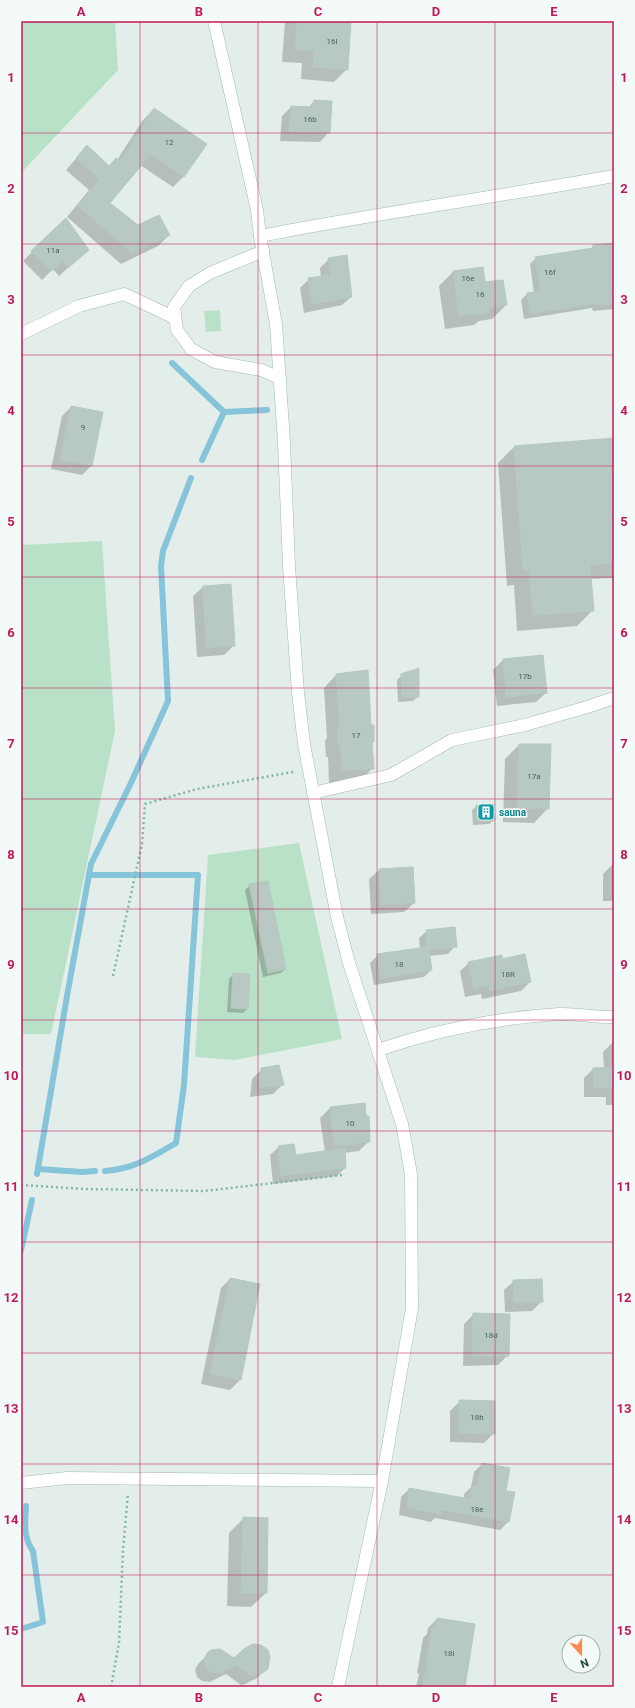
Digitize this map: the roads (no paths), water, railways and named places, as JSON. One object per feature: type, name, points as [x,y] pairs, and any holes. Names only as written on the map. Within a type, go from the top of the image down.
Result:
[{"type":"street","points":[[214,21],[257,210],[262,251],[276,324],[298,693],[309,770],[336,909],[349,963],[402,1124],[411,1174],[412,1308],[382,1482],[338,1687]]},
{"type":"street","points":[[260,236],[338,221],[471,201],[614,176]]},
{"type":"street","points":[[262,251],[210,273],[189,286],[174,307],[175,318],[177,330],[191,349],[215,362],[261,370],[280,378]]},
{"type":"street","points":[[21,334],[79,306],[124,294],[175,318]]},
{"type":"street","points":[[313,793],[391,775],[452,740],[525,724],[587,708],[614,698]]},
{"type":"street","points":[[378,1050],[406,1040],[458,1028],[522,1018],[561,1014],[614,1017]]},
{"type":"street","points":[[21,1483],[67,1478],[382,1482]]},
{"type":"waterway","points":[[172,363],[224,412],[202,460]]},
{"type":"waterway","points":[[224,412],[267,410]]},
{"type":"waterway","points":[[37,1174],[91,864],[130,785],[168,701],[161,566],[163,551],[191,478]]},
{"type":"waterway","points":[[89,875],[198,875],[184,1085],[176,1143],[142,1162],[125,1168],[105,1171]]},
{"type":"waterway","points":[[38,1169],[82,1172],[95,1171]]},
{"type":"waterway","points":[[21,1250],[32,1200]]},
{"type":"waterway","points":[[21,1629],[43,1622],[33,1551],[26,1535],[26,1506]]},
{"type":"place","name":"sauna","points":[[486,812]]}]
